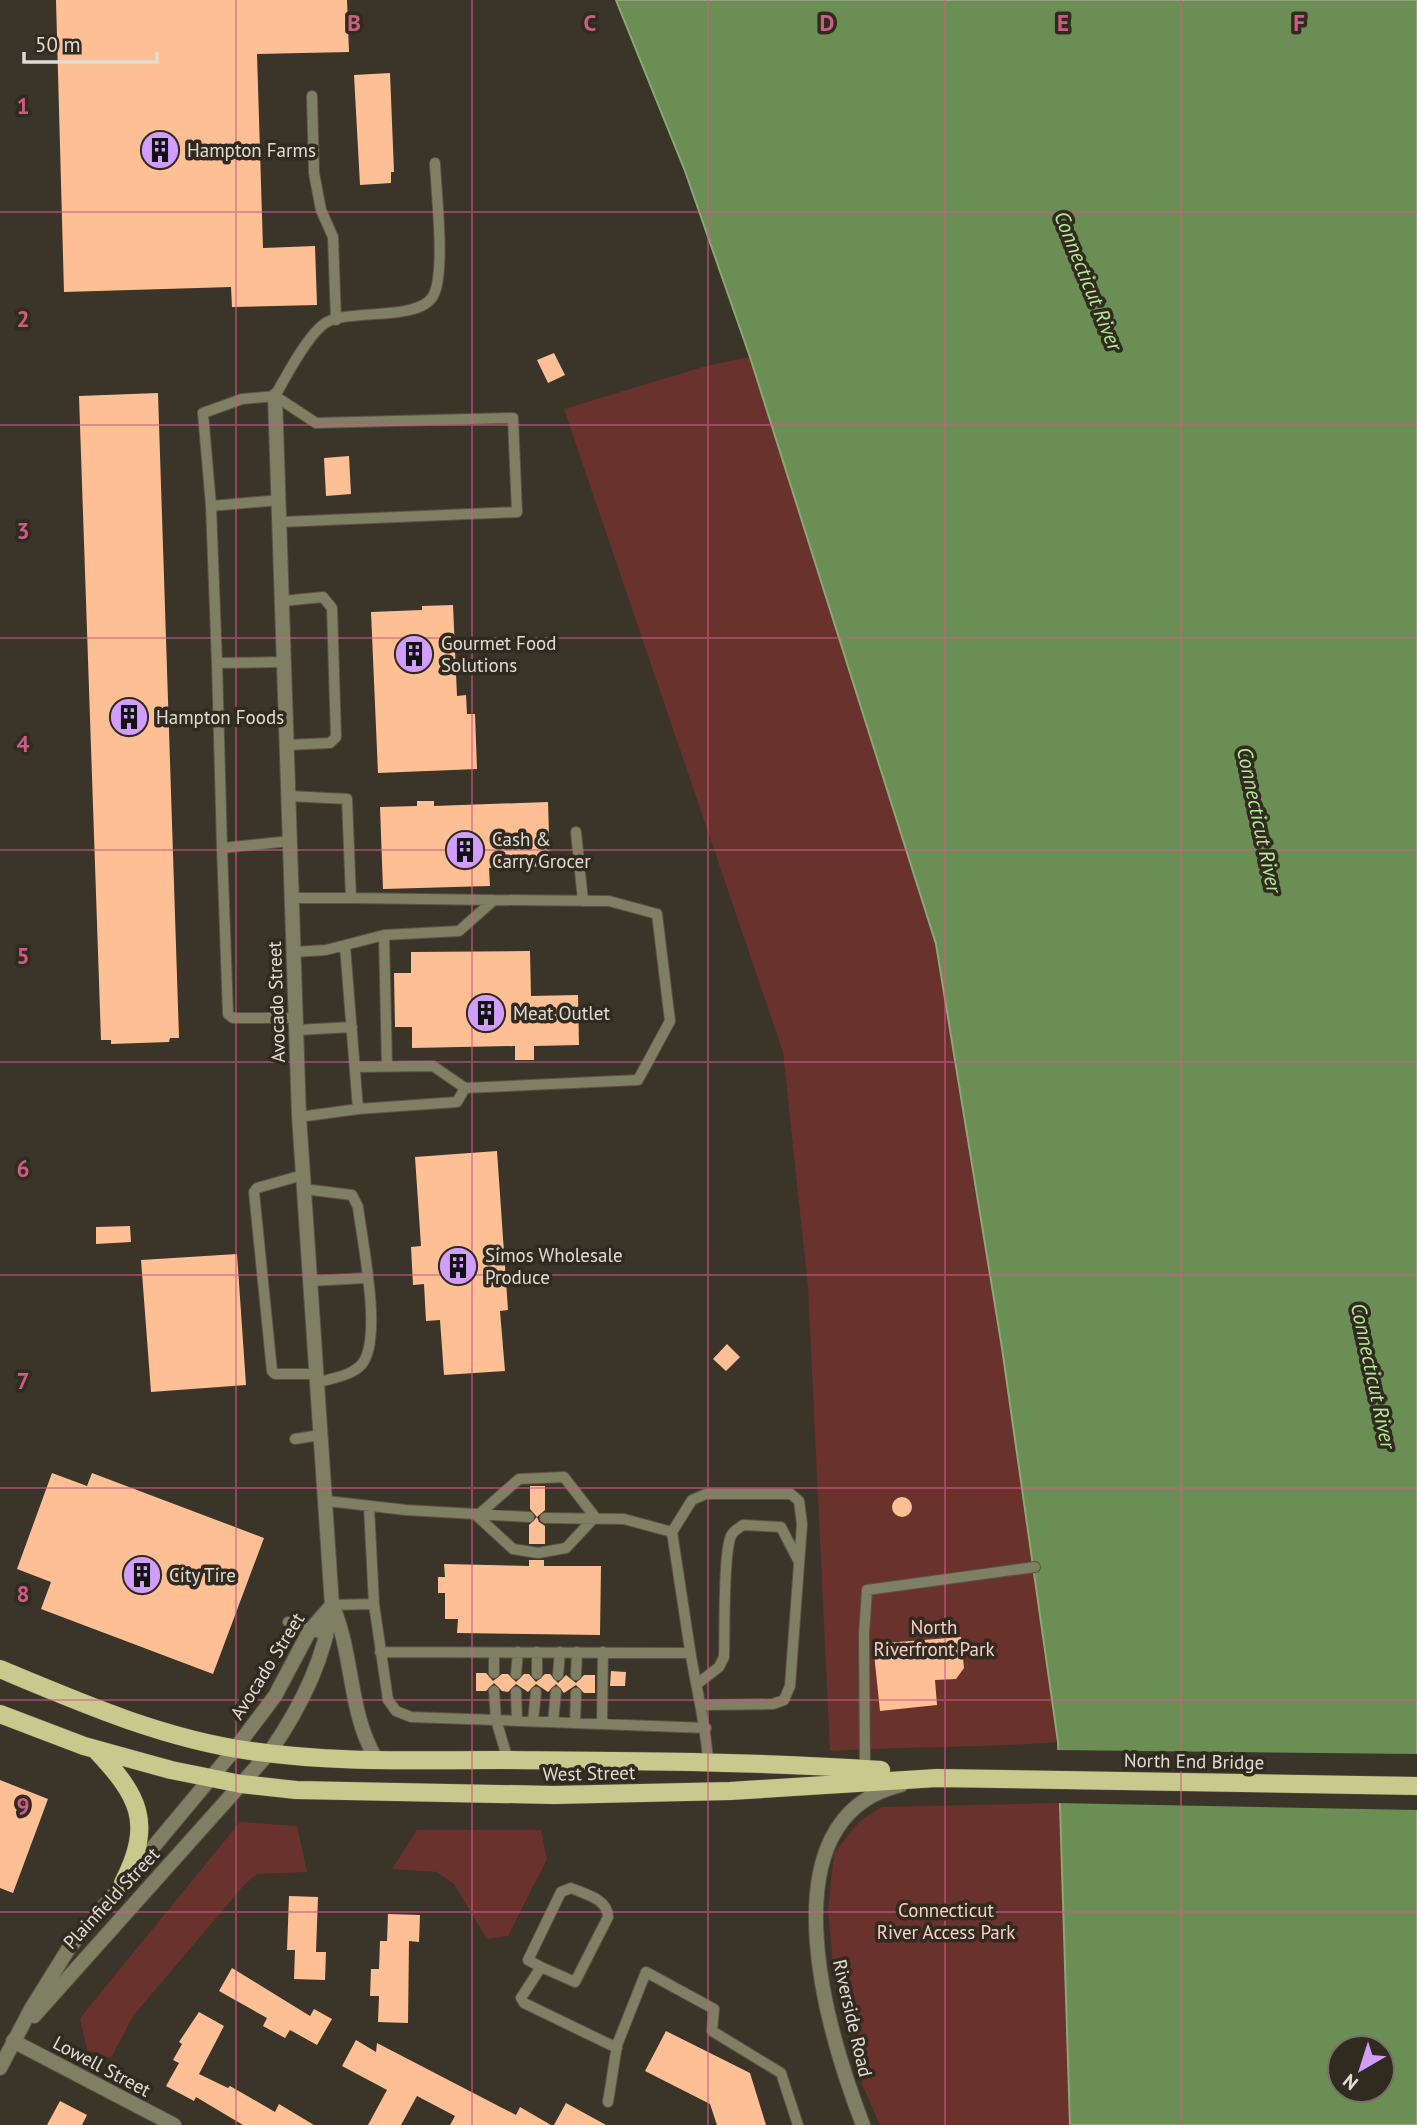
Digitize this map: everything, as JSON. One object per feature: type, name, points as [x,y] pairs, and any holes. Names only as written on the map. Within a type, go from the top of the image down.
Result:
[{"type":"main road","points":[[0,1670],[126,1719],[235,1748],[269,1753]]},
{"type":"main road","points":[[0,1714],[95,1749],[241,1784]]},
{"type":"main road","points":[[95,1749],[128,1788],[138,1815],[139,1847],[123,1883]]},
{"type":"main road","name":"West Street","points":[[269,1753],[376,1759],[708,1762],[865,1769],[937,1778]]},
{"type":"main road","points":[[708,1762],[709,1791]]},
{"type":"main road","name":"West Street","points":[[241,1784],[358,1793],[554,1795],[709,1791],[970,1778]]},
{"type":"main road","name":"North End Bridge","points":[[970,1778],[1417,1786]]},
{"type":"street","name":"Avocado Street","points":[[269,1753],[296,1710],[328,1636],[332,1605],[299,1117],[275,396]]},
{"type":"street","name":"Avocado Street","points":[[235,1748],[267,1708],[310,1630],[332,1605]]},
{"type":"street","name":"Avocado Street","points":[[332,1605],[343,1632],[357,1720],[376,1759]]},
{"type":"street","name":"Plainfield Street","points":[[0,2068],[13,2041],[69,1948],[235,1748]]},
{"type":"street","name":"Plainfield Street","points":[[13,2041],[83,1959],[269,1753]]},
{"type":"street","name":"Riverside Road","points":[[863,2125],[840,2058],[823,1989],[817,1910],[823,1858],[841,1820],[863,1800],[888,1788],[937,1778]]},
{"type":"street","name":"Lowell Street","points":[[13,2041],[174,2125]]},
{"type":"lane","points":[[312,96],[313,173],[321,210],[334,245],[336,320]]},
{"type":"lane","points":[[275,396],[324,324],[418,308],[433,296],[439,277],[435,163]]},
{"type":"lane","points":[[280,522],[517,512],[513,418],[316,423],[275,396],[242,399],[203,413],[211,506],[218,663],[228,1014],[233,1018],[352,1027]]},
{"type":"lane","points":[[211,506],[280,500]]},
{"type":"lane","points":[[283,601],[323,597],[332,608],[336,737],[330,743],[287,745]]},
{"type":"lane","points":[[218,663],[285,662]]},
{"type":"lane","points":[[289,796],[347,799],[351,898]]},
{"type":"lane","points":[[576,832],[583,901]]},
{"type":"lane","points":[[222,848],[290,841]]},
{"type":"lane","points":[[292,898],[608,901],[657,914],[670,1021],[638,1080],[465,1088],[433,1066],[355,1067]]},
{"type":"lane","points":[[294,952],[345,946],[384,935],[459,931],[494,900]]},
{"type":"lane","points":[[384,935],[387,1067]]},
{"type":"lane","points":[[345,946],[358,1109]]},
{"type":"lane","points":[[299,1117],[358,1109],[457,1102],[465,1088]]},
{"type":"lane","points":[[304,1182],[352,1195],[358,1207],[366,1278],[371,1320],[369,1352],[354,1371],[316,1378],[275,1374],[272,1371],[254,1192],[257,1188],[304,1182]]},
{"type":"lane","points":[[310,1281],[366,1278]]},
{"type":"lane","points":[[295,1439],[320,1434]]},
{"type":"lane","points":[[477,1516],[519,1479],[564,1477],[595,1517]]},
{"type":"lane","points":[[701,1705],[773,1704],[784,1699],[790,1686],[802,1524],[799,1501],[791,1494],[706,1494],[692,1500],[673,1532],[691,1653],[701,1705],[706,1728],[708,1762]]},
{"type":"lane","points":[[327,1500],[369,1507],[477,1516],[529,1517]]},
{"type":"lane","points":[[369,1507],[374,1604],[380,1653],[388,1700],[396,1711],[411,1717],[706,1728]]},
{"type":"lane","points":[[477,1516],[513,1549],[537,1553],[566,1548],[595,1517]]},
{"type":"lane","points":[[545,1518],[624,1519],[673,1532]]},
{"type":"lane","points":[[697,1684],[719,1667],[724,1657],[730,1536],[735,1530],[743,1525],[781,1527],[799,1562]]},
{"type":"lane","points":[[865,1769],[864,1634],[867,1590],[1035,1567]]},
{"type":"lane","points":[[332,1605],[374,1604]]},
{"type":"lane","points":[[288,1622],[328,1636]]},
{"type":"lane","points":[[516,1674],[518,1652]]},
{"type":"lane","points":[[537,1652],[537,1674]]},
{"type":"lane","points":[[558,1675],[560,1652]]},
{"type":"lane","points":[[576,1675],[577,1652]]},
{"type":"lane","points":[[602,1724],[603,1652]]},
{"type":"lane","points":[[380,1653],[691,1653]]},
{"type":"lane","points":[[494,1653],[494,1674]]},
{"type":"lane","points":[[494,1691],[496,1720],[508,1760]]},
{"type":"lane","points":[[516,1692],[517,1720]]},
{"type":"lane","points":[[533,1721],[536,1692]]},
{"type":"lane","points":[[553,1722],[556,1692]]},
{"type":"lane","points":[[575,1723],[576,1693]]},
{"type":"lane","points":[[571,1888],[600,1900],[608,1911],[608,1917],[575,1982],[541,1967],[528,1960],[561,1892],[571,1888]]},
{"type":"lane","points":[[541,1967],[521,1998],[524,2003],[617,2048]]},
{"type":"lane","points":[[608,2102],[617,2048],[646,1972],[714,2009],[712,2031],[781,2073],[798,2125]]},
{"type":"green space","name":"North Riverfront Park","points":[[750,357],[936,944],[1002,1348],[1058,1742],[830,1751],[808,1287],[783,1052],[564,409],[706,366]]},
{"type":"green space","name":"Connecticut River Access Park","points":[[1060,1803],[1070,2125],[880,2125],[862,2084],[866,2064],[851,2010],[835,1987],[828,1910],[834,1853],[859,1822],[881,1807]]},
{"type":"green space","points":[[240,1822],[297,1826],[307,1872],[257,1874],[245,1884],[133,2016],[111,2058],[87,2050],[80,2018]]},
{"type":"green space","points":[[417,1830],[541,1830],[547,1859],[508,1936],[487,1939],[454,1884],[437,1872],[392,1869]]},
{"type":"water","name":"Connecticut River","points":[[616,0],[1417,0],[1417,2125],[1070,2125],[1058,1742],[1002,1348],[936,944],[750,357],[685,171]]},
{"type":"pier","points":[[1055,1750],[1417,1754],[1417,1810],[1056,1803]]},
{"type":"building","name":"Hampton Farms","points":[[56,0],[347,0],[349,52],[257,54],[263,248],[315,246],[317,305],[232,307],[231,287],[64,292]]},
{"type":"building","points":[[390,73],[394,172],[391,172],[391,183],[360,185],[354,75]]},
{"type":"building","points":[[554,353],[565,375],[548,383],[537,360]]},
{"type":"building","name":"Hampton Foods","points":[[158,393],[179,1038],[170,1038],[169,1042],[111,1044],[111,1040],[101,1040],[79,396]]},
{"type":"building","points":[[349,456],[351,494],[326,496],[324,458]]},
{"type":"building","name":"Gourmet Food Solutions","points":[[453,605],[457,696],[466,695],[467,714],[475,714],[477,769],[378,773],[371,612],[422,610],[422,606]]},
{"type":"building","name":"Cash & Carry Grocer","points":[[417,801],[434,801],[434,806],[548,802],[550,866],[489,868],[490,886],[383,889],[380,807],[417,806]]},
{"type":"building","name":"Meat Outlet","points":[[530,951],[531,996],[578,995],[579,1045],[534,1046],[534,1060],[515,1060],[515,1046],[412,1048],[412,1027],[395,1027],[394,973],[411,973],[411,952]]},
{"type":"building","name":"Simos Wholesale Produce","points":[[497,1151],[508,1310],[500,1311],[505,1371],[444,1375],[440,1320],[426,1321],[424,1284],[413,1285],[411,1247],[421,1246],[415,1157]]},
{"type":"building","points":[[130,1226],[131,1242],[96,1244],[96,1227]]},
{"type":"building","points":[[237,1254],[246,1385],[151,1392],[141,1260]]},
{"type":"building","points":[[727,1344],[740,1357],[726,1371],[713,1359]]},
{"type":"building","name":"City Tire","points":[[52,1473],[87,1486],[92,1473],[264,1538],[213,1674],[41,1609],[51,1582],[17,1569]]},
{"type":"building","points":[[530,1486],[545,1486],[545,1510],[537,1517],[530,1509]]},
{"type":"building","points":[[902,1497],[909,1500],[912,1507],[909,1514],[902,1517],[895,1514],[892,1507],[895,1500]]},
{"type":"building","points":[[537,1517],[545,1526],[545,1544],[529,1544],[529,1525]]},
{"type":"building","points":[[529,1560],[544,1560],[544,1566],[601,1566],[600,1635],[457,1633],[458,1619],[445,1619],[445,1593],[438,1593],[438,1577],[445,1577],[444,1564],[529,1566]]},
{"type":"building","points":[[961,1637],[964,1668],[956,1679],[935,1680],[937,1705],[880,1711],[873,1644]]},
{"type":"building","points":[[611,1671],[626,1672],[625,1686],[610,1686]]},
{"type":"building","points":[[476,1673],[486,1673],[493,1681],[502,1674],[508,1674],[516,1682],[524,1674],[529,1674],[536,1682],[545,1674],[550,1674],[558,1683],[566,1675],[576,1683],[584,1675],[595,1675],[595,1693],[584,1693],[576,1685],[564,1693],[556,1684],[548,1692],[536,1684],[528,1692],[516,1684],[508,1692],[502,1691],[494,1683],[486,1691],[476,1691]]},
{"type":"building","points":[[0,1780],[48,1799],[13,1893],[0,1888]]},
{"type":"building","points":[[289,1896],[318,1897],[316,1952],[326,1952],[325,1980],[294,1979],[295,1950],[287,1950]]},
{"type":"building","points":[[388,1914],[420,1915],[419,1942],[409,1941],[408,2023],[378,2022],[379,1996],[370,1996],[371,1969],[379,1969],[380,1941],[387,1941]]},
{"type":"building","points":[[232,1968],[310,2016],[314,2009],[332,2019],[317,2045],[290,2030],[285,2038],[263,2026],[267,2018],[219,1991]]},
{"type":"building","points":[[199,2012],[224,2026],[199,2074],[228,2088],[230,2086],[275,2112],[279,2104],[314,2125],[243,2125],[196,2097],[194,2101],[166,2086],[179,2063],[173,2060],[182,2044],[179,2042]]},
{"type":"building","points":[[666,2031],[750,2073],[766,2125],[717,2125],[710,2104],[645,2071]]},
{"type":"building","points":[[356,2040],[376,2052],[377,2043],[516,2115],[520,2107],[551,2125],[450,2125],[455,2116],[417,2096],[401,2125],[368,2125],[387,2090],[342,2066]]},
{"type":"building","points":[[60,2101],[87,2115],[82,2125],[47,2125]]},
{"type":"building","points":[[566,2103],[606,2125],[554,2125]]},
{"type":"place","name":"Hampton Farms","points":[[160,150]]},
{"type":"place","name":"Gourmet Food Solutions","points":[[414,654]]},
{"type":"place","name":"Hampton Foods","points":[[129,717]]},
{"type":"place","name":"Cash & Carry Grocer","points":[[465,850]]},
{"type":"place","name":"Meat Outlet","points":[[486,1013]]},
{"type":"place","name":"Simos Wholesale Produce","points":[[458,1266]]},
{"type":"place","name":"City Tire","points":[[142,1575]]}]
